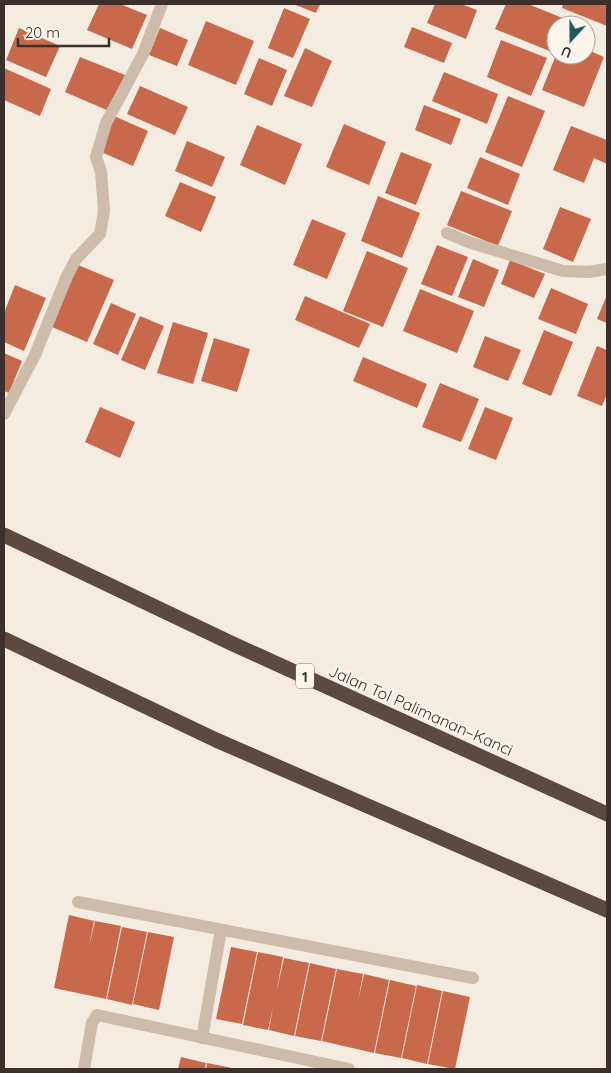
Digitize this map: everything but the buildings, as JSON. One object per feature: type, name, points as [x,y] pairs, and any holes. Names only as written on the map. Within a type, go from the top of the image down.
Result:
[{"type":"highway","name":"Jalan Tol Palimanan–Kanci","points":[[4,535],[242,648],[607,814]]},
{"type":"highway","points":[[4,639],[216,740],[607,910]]},
{"type":"street","points":[[4,414],[35,355],[66,278],[76,259],[100,234],[104,211],[101,172],[96,157],[106,123],[143,54],[162,4]]},
{"type":"street","points":[[447,232],[468,242],[563,271],[588,272],[607,269]]},
{"type":"street","points":[[78,902],[473,978]]},
{"type":"street","points":[[202,1038],[221,930]]},
{"type":"street","points":[[84,1069],[92,1022],[97,1016],[349,1069]]}]
